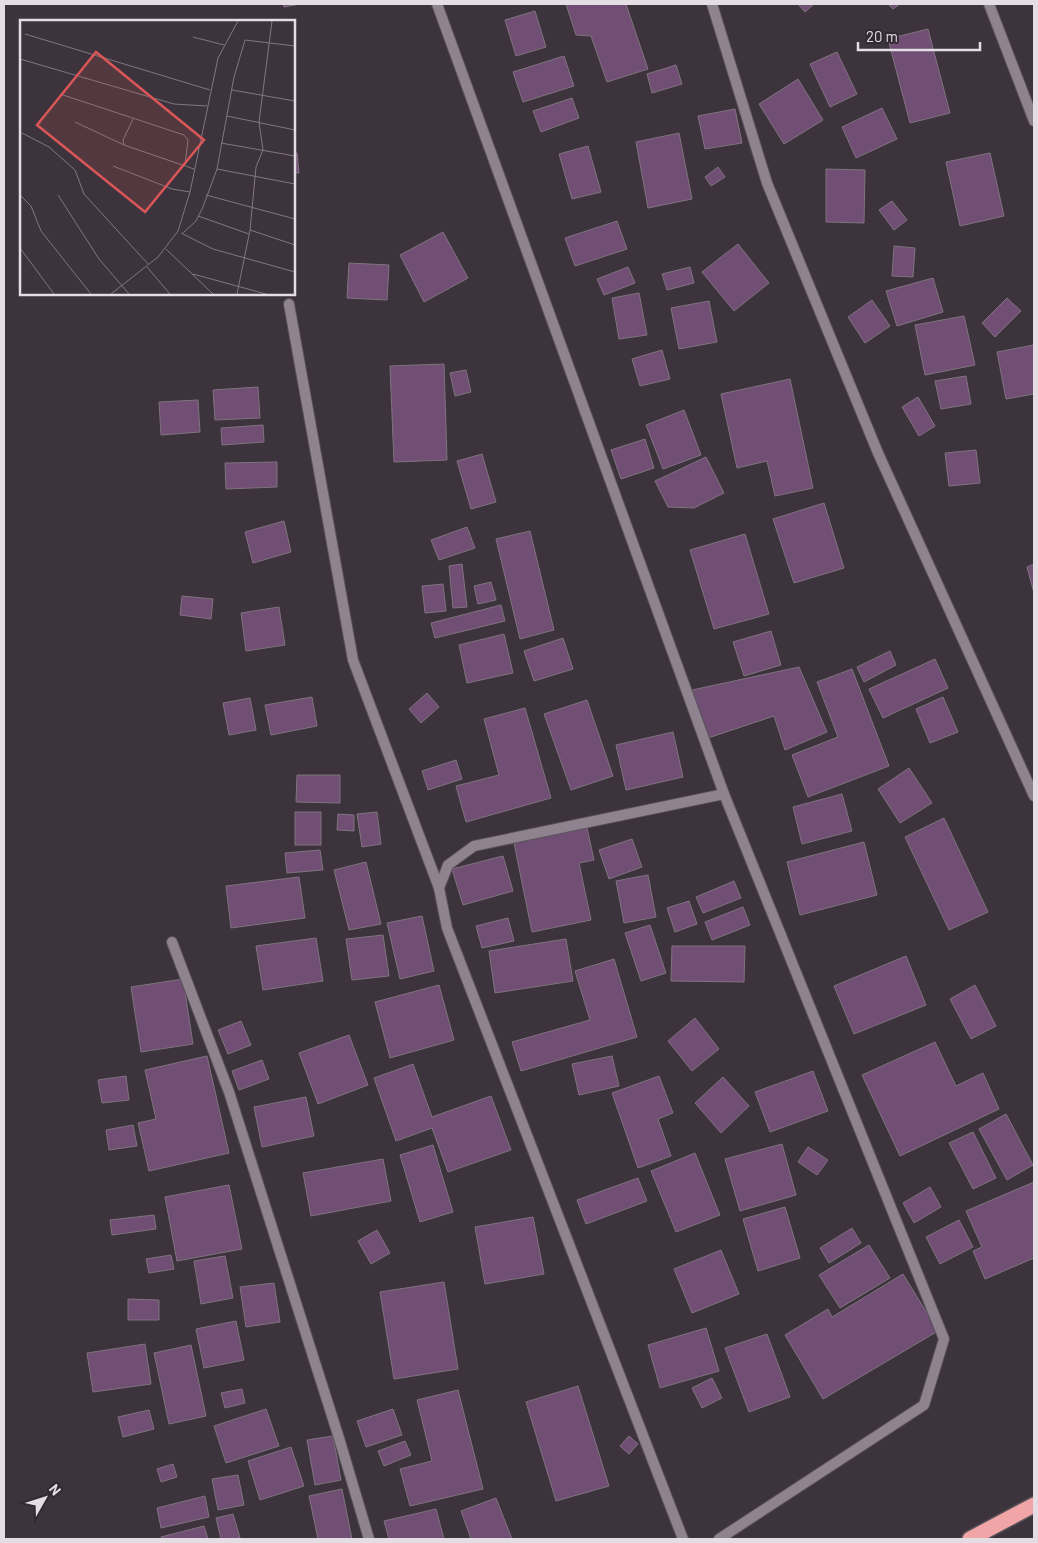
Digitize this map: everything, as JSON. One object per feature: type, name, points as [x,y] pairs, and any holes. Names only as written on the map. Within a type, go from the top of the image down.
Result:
[{"type":"highway","points":[[970,1539],[1034,1505]]},
{"type":"street","points":[[437,4],[724,794],[944,1339],[924,1405],[719,1539]]},
{"type":"street","points":[[712,4],[767,183],[878,453],[1034,796]]},
{"type":"street","points":[[989,4],[1034,121]]},
{"type":"street","points":[[289,304],[353,660],[439,888],[447,928],[683,1539]]},
{"type":"street","points":[[439,888],[448,865],[474,846],[724,794]]},
{"type":"street","points":[[172,942],[230,1092],[369,1539]]},
{"type":"building","points":[[283,4],[300,4],[284,7]]},
{"type":"building","points":[[566,4],[626,4],[648,69],[607,82],[591,36],[576,35]]},
{"type":"building","points":[[798,4],[814,4],[805,12]]},
{"type":"building","points":[[888,4],[900,4],[893,9]]},
{"type":"building","points":[[535,11],[546,47],[516,56],[505,20]]},
{"type":"building","points":[[928,29],[950,113],[910,123],[888,39]]},
{"type":"building","points":[[837,52],[857,94],[830,107],[810,64]]},
{"type":"building","points":[[564,56],[574,86],[523,102],[513,72]]},
{"type":"building","points":[[676,65],[682,84],[652,93],[647,74]]},
{"type":"building","points":[[798,79],[823,120],[784,144],[759,104]]},
{"type":"building","points":[[572,98],[579,118],[541,132],[533,111]]},
{"type":"building","points":[[882,108],[897,139],[856,158],[842,127]]},
{"type":"building","points":[[735,109],[742,143],[705,149],[698,116]]},
{"type":"building","points":[[679,133],[692,199],[648,208],[636,142]]},
{"type":"building","points":[[588,146],[601,192],[572,199],[559,154]]},
{"type":"building","points":[[295,153],[297,153],[299,173],[295,173]]},
{"type":"building","points":[[990,153],[1004,216],[960,226],[946,162]]},
{"type":"building","points":[[718,167],[725,177],[711,186],[705,177]]},
{"type":"building","points":[[826,169],[865,170],[864,223],[826,222]]},
{"type":"building","points":[[892,201],[907,220],[894,230],[879,210]]},
{"type":"building","points":[[617,221],[627,249],[575,266],[565,238]]},
{"type":"building","points":[[443,232],[468,278],[424,302],[400,255]]},
{"type":"building","points":[[738,244],[769,283],[734,311],[702,272]]},
{"type":"building","points":[[894,246],[915,248],[913,277],[892,276]]},
{"type":"building","points":[[349,263],[389,265],[387,300],[347,298]]},
{"type":"building","points":[[628,267],[635,283],[604,295],[597,279]]},
{"type":"building","points":[[690,267],[694,283],[667,290],[662,274]]},
{"type":"building","points":[[933,278],[943,312],[897,326],[886,291]]},
{"type":"building","points":[[639,293],[647,335],[619,339],[612,298]]},
{"type":"building","points":[[1007,298],[1021,311],[995,337],[982,323]]},
{"type":"building","points":[[872,300],[890,326],[865,343],[848,317]]},
{"type":"building","points":[[709,301],[717,342],[679,349],[671,308]]},
{"type":"building","points":[[964,316],[975,365],[925,375],[915,325]]},
{"type":"building","points":[[1034,345],[1034,394],[1006,399],[997,352]]},
{"type":"building","points":[[662,350],[670,379],[640,386],[632,359]]},
{"type":"building","points":[[444,364],[447,460],[394,462],[390,366]]},
{"type":"building","points":[[466,370],[471,392],[455,396],[450,373]]},
{"type":"building","points":[[966,376],[971,404],[941,409],[935,381]]},
{"type":"building","points":[[790,379],[813,488],[775,496],[767,461],[737,468],[721,394]]},
{"type":"building","points":[[258,387],[260,418],[215,420],[213,390]]},
{"type":"building","points":[[918,397],[935,426],[919,436],[902,407]]},
{"type":"building","points":[[198,400],[200,432],[161,435],[159,402]]},
{"type":"building","points":[[684,410],[701,455],[663,469],[646,425]]},
{"type":"building","points":[[263,425],[264,442],[222,445],[221,428]]},
{"type":"building","points":[[645,439],[654,468],[621,479],[611,450]]},
{"type":"building","points":[[976,450],[980,483],[949,486],[945,453]]},
{"type":"building","points":[[482,454],[496,502],[471,509],[457,461]]},
{"type":"building","points":[[706,457],[724,493],[694,508],[668,507],[655,481]]},
{"type":"building","points":[[277,462],[277,487],[226,489],[225,463]]},
{"type":"building","points":[[824,503],[844,568],[794,583],[773,519]]},
{"type":"building","points":[[284,521],[291,552],[253,563],[245,532]]},
{"type":"building","points":[[467,527],[475,548],[439,560],[431,540]]},
{"type":"building","points":[[530,531],[554,630],[520,639],[496,539]]},
{"type":"building","points":[[745,534],[769,614],[714,629],[690,550]]},
{"type":"building","points":[[462,564],[467,607],[453,608],[449,566]]},
{"type":"building","points":[[1034,564],[1034,593],[1027,567]]},
{"type":"building","points":[[491,582],[496,600],[478,604],[474,586]]},
{"type":"building","points":[[443,584],[446,611],[425,613],[422,586]]},
{"type":"building","points":[[182,596],[213,599],[211,619],[180,615]]},
{"type":"building","points":[[501,605],[505,621],[435,638],[431,623]]},
{"type":"building","points":[[279,607],[285,645],[246,651],[241,613]]},
{"type":"building","points":[[771,631],[781,665],[744,676],[733,642]]},
{"type":"building","points":[[504,634],[513,673],[467,683],[459,645]]},
{"type":"building","points":[[563,638],[573,669],[534,681],[524,651]]},
{"type":"building","points":[[890,651],[896,665],[864,682],[857,667]]},
{"type":"building","points":[[935,659],[948,688],[883,718],[869,689]]},
{"type":"building","points":[[799,667],[827,732],[785,750],[774,716],[708,738],[692,690]]},
{"type":"building","points":[[852,669],[889,766],[808,797],[792,755],[838,737],[817,682]]},
{"type":"building","points":[[427,693],[439,707],[421,723],[409,709]]},
{"type":"building","points":[[312,697],[317,726],[271,735],[265,705]]},
{"type":"building","points":[[943,697],[958,732],[930,743],[916,709]]},
{"type":"building","points":[[250,698],[256,730],[229,735],[223,703]]},
{"type":"building","points":[[587,700],[613,776],[571,790],[544,714]]},
{"type":"building","points":[[525,708],[551,798],[466,822],[456,786],[499,775],[484,719]]},
{"type":"building","points":[[673,732],[683,777],[626,790],[616,745]]},
{"type":"building","points":[[456,760],[462,779],[428,790],[422,771]]},
{"type":"building","points":[[909,768],[932,803],[900,823],[878,789]]},
{"type":"building","points":[[297,775],[340,775],[340,803],[296,802]]},
{"type":"building","points":[[842,794],[852,831],[802,844],[793,807]]},
{"type":"building","points":[[295,812],[321,812],[321,845],[295,845]]},
{"type":"building","points":[[377,812],[381,844],[362,847],[357,814]]},
{"type":"building","points":[[338,814],[354,815],[354,831],[337,830]]},
{"type":"building","points":[[944,818],[988,912],[949,930],[905,837]]},
{"type":"building","points":[[587,828],[594,860],[579,863],[591,920],[532,932],[514,843]]},
{"type":"building","points":[[632,839],[642,867],[609,879],[599,850]]},
{"type":"building","points":[[864,842],[877,895],[800,915],[787,862]]},
{"type":"building","points":[[320,850],[323,870],[287,873],[285,853]]},
{"type":"building","points":[[503,856],[513,891],[463,905],[452,869]]},
{"type":"building","points":[[366,862],[381,924],[349,930],[334,870]]},
{"type":"building","points":[[648,875],[656,917],[624,923],[616,881]]},
{"type":"building","points":[[299,877],[305,918],[231,928],[226,886]]},
{"type":"building","points":[[734,881],[741,898],[703,913],[696,897]]},
{"type":"building","points":[[689,901],[697,924],[675,932],[667,908]]},
{"type":"building","points":[[743,907],[750,925],[712,940],[705,922]]},
{"type":"building","points":[[422,916],[434,971],[400,979],[387,923]]},
{"type":"building","points":[[508,918],[514,941],[482,948],[476,926]]},
{"type":"building","points":[[650,925],[666,973],[641,981],[625,933]]},
{"type":"building","points":[[383,935],[389,976],[352,980],[346,939]]},
{"type":"building","points":[[316,938],[323,981],[263,990],[256,946]]},
{"type":"building","points":[[566,939],[573,981],[495,993],[489,951]]},
{"type":"building","points":[[672,946],[745,946],[744,982],[671,981]]},
{"type":"building","points":[[906,956],[926,1005],[854,1034],[834,986]]},
{"type":"building","points":[[614,959],[637,1037],[521,1071],[512,1042],[590,1020],[575,971]]},
{"type":"building","points":[[183,979],[193,1044],[141,1052],[131,987]]},
{"type":"building","points":[[439,985],[454,1040],[390,1058],[375,1002]]},
{"type":"building","points":[[975,985],[996,1026],[971,1039],[950,999]]},
{"type":"building","points":[[695,1018],[719,1049],[692,1071],[668,1041]]},
{"type":"building","points":[[241,1021],[251,1045],[228,1054],[218,1030]]},
{"type":"building","points":[[349,1035],[368,1085],[318,1104],[299,1053]]},
{"type":"building","points":[[935,1042],[956,1086],[983,1073],[999,1109],[900,1156],[862,1075]]},
{"type":"building","points":[[207,1056],[229,1153],[149,1171],[138,1123],[156,1119],[145,1070]]},
{"type":"building","points":[[612,1056],[619,1086],[579,1095],[572,1064]]},
{"type":"building","points":[[262,1060],[269,1079],[239,1090],[232,1071]]},
{"type":"building","points":[[413,1064],[432,1117],[491,1096],[511,1150],[448,1172],[432,1128],[396,1141],[374,1078]]},
{"type":"building","points":[[813,1071],[828,1111],[770,1132],[755,1092]]},
{"type":"building","points":[[126,1076],[129,1100],[102,1103],[98,1080]]},
{"type":"building","points":[[659,1076],[673,1113],[658,1119],[671,1156],[638,1168],[612,1093]]},
{"type":"building","points":[[723,1077],[749,1106],[721,1133],[695,1103]]},
{"type":"building","points":[[306,1097],[314,1136],[262,1147],[254,1107]]},
{"type":"building","points":[[1006,1114],[1033,1165],[1007,1180],[979,1129]]},
{"type":"building","points":[[133,1125],[137,1146],[109,1150],[106,1130]]},
{"type":"building","points":[[973,1132],[996,1178],[973,1189],[949,1143]]},
{"type":"building","points":[[782,1144],[796,1195],[740,1211],[725,1159]]},
{"type":"building","points":[[433,1145],[453,1212],[420,1222],[400,1155]]},
{"type":"building","points":[[808,1147],[828,1160],[817,1175],[798,1162]]},
{"type":"building","points":[[695,1153],[720,1215],[676,1232],[651,1171]]},
{"type":"building","points":[[383,1159],[391,1201],[311,1216],[303,1173]]},
{"type":"building","points":[[638,1178],[647,1201],[586,1224],[577,1200]]},
{"type":"building","points":[[1034,1182],[1034,1258],[985,1279],[973,1251],[982,1247],[966,1211]]},
{"type":"building","points":[[229,1185],[242,1249],[177,1261],[165,1197]]},
{"type":"building","points":[[930,1187],[941,1207],[914,1223],[903,1203]]},
{"type":"building","points":[[785,1207],[800,1258],[758,1271],[743,1219]]},
{"type":"building","points":[[154,1215],[156,1229],[112,1235],[110,1220]]},
{"type":"building","points":[[533,1217],[544,1274],[485,1284],[475,1227]]},
{"type":"building","points":[[959,1220],[973,1247],[940,1264],[926,1237]]},
{"type":"building","points":[[852,1228],[861,1243],[829,1263],[820,1248]]},
{"type":"building","points":[[377,1230],[390,1253],[371,1264],[358,1241]]},
{"type":"building","points":[[869,1245],[890,1278],[840,1308],[819,1275]]},
{"type":"building","points":[[721,1250],[739,1294],[692,1313],[674,1269]]},
{"type":"building","points":[[171,1255],[174,1269],[149,1273],[146,1259]]},
{"type":"building","points":[[225,1256],[233,1298],[201,1304],[194,1261]]},
{"type":"building","points":[[903,1274],[938,1331],[823,1399],[785,1335],[828,1309],[832,1317]]},
{"type":"building","points":[[444,1282],[458,1369],[394,1379],[380,1292]]},
{"type":"building","points":[[274,1283],[280,1322],[246,1327],[240,1287]]},
{"type":"building","points":[[128,1299],[159,1300],[159,1320],[128,1320]]},
{"type":"building","points":[[236,1321],[244,1360],[204,1368],[196,1329]]},
{"type":"building","points":[[706,1328],[719,1371],[660,1388],[648,1345]]},
{"type":"building","points":[[767,1334],[790,1397],[749,1412],[725,1348]]},
{"type":"building","points":[[145,1344],[151,1384],[93,1392],[87,1353]]},
{"type":"building","points":[[191,1345],[206,1416],[169,1424],[154,1353]]},
{"type":"building","points":[[712,1378],[722,1398],[702,1408],[692,1388]]},
{"type":"building","points":[[578,1386],[609,1486],[556,1501],[526,1402]]},
{"type":"building","points":[[242,1389],[245,1403],[225,1408],[221,1393]]},
{"type":"building","points":[[458,1390],[483,1489],[410,1506],[400,1469],[432,1461],[417,1400]]},
{"type":"building","points":[[266,1409],[279,1446],[226,1463],[214,1426]]},
{"type":"building","points":[[393,1409],[402,1435],[366,1447],[357,1421]]},
{"type":"building","points":[[149,1410],[154,1429],[123,1437],[118,1417]]},
{"type":"building","points":[[333,1436],[341,1480],[315,1485],[307,1440]]},
{"type":"building","points":[[629,1436],[638,1444],[629,1454],[620,1446]]},
{"type":"building","points":[[405,1441],[411,1455],[384,1466],[378,1451]]},
{"type":"building","points":[[291,1447],[304,1486],[260,1500],[248,1461]]},
{"type":"building","points":[[173,1464],[177,1477],[161,1482],[157,1469]]},
{"type":"building","points":[[238,1475],[244,1505],[218,1510],[212,1479]]},
{"type":"building","points":[[342,1489],[352,1539],[318,1539],[309,1496]]},
{"type":"building","points":[[205,1496],[209,1517],[161,1528],[157,1508]]},
{"type":"building","points":[[496,1498],[512,1539],[471,1539],[461,1511]]},
{"type":"building","points":[[436,1509],[444,1539],[389,1539],[384,1521]]},
{"type":"building","points":[[233,1514],[240,1538],[221,1539],[216,1518]]},
{"type":"building","points":[[204,1526],[208,1539],[161,1539],[161,1537]]}]
